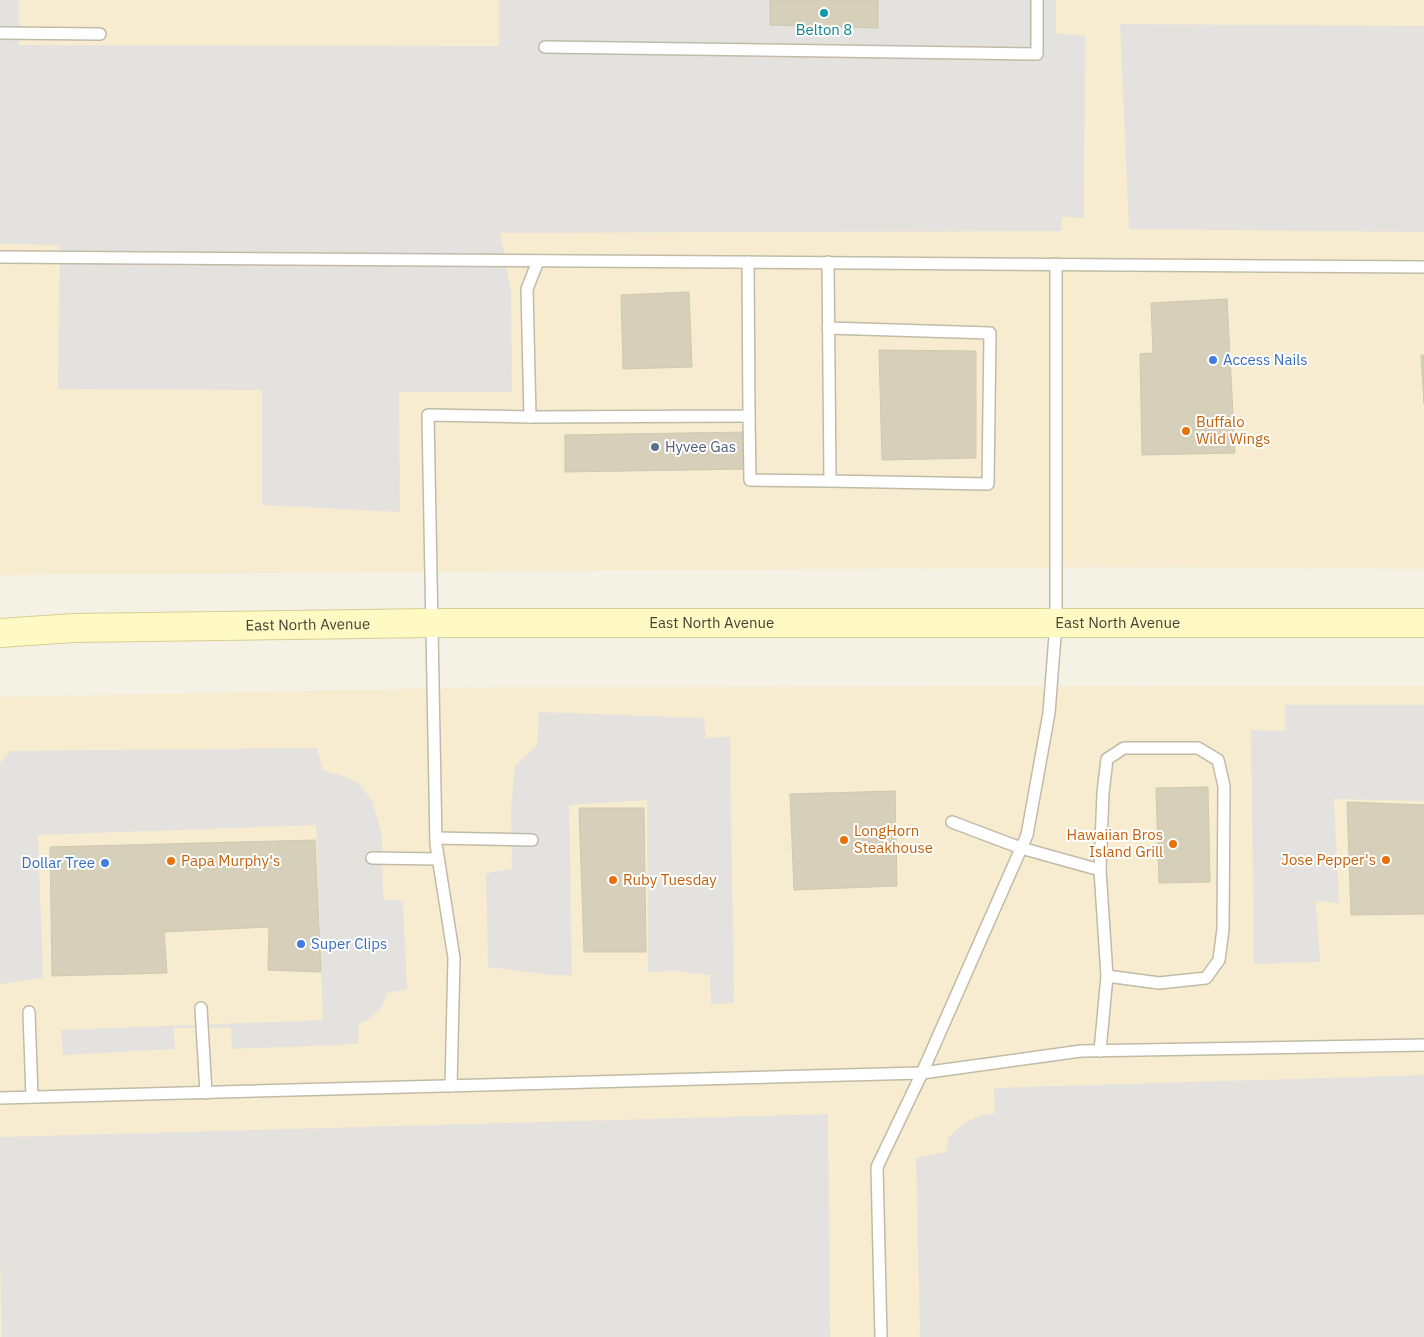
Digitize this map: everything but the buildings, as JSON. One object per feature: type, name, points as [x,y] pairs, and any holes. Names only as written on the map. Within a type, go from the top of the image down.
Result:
[{"type":"main road","name":"East North Avenue","points":[[0,633],[74,628],[432,623],[1424,623]]},
{"type":"lane","points":[[545,47],[1037,54],[1037,0]]},
{"type":"lane","points":[[0,33],[100,34]]},
{"type":"lane","points":[[0,257],[1424,267]]},
{"type":"lane","points":[[530,417],[527,289],[538,261]]},
{"type":"lane","points":[[748,262],[750,480],[988,484],[990,333],[828,328]]},
{"type":"lane","points":[[828,262],[830,481]]},
{"type":"lane","points":[[881,1337],[877,1167],[922,1072],[1027,835],[1049,713],[1056,623],[1056,264]]},
{"type":"lane","points":[[451,1086],[454,958],[436,838],[428,415],[530,417],[749,416]]},
{"type":"lane","points":[[1100,1051],[1107,976],[1100,870],[1103,793],[1107,759],[1124,748],[1198,748],[1218,760],[1224,786],[1223,929],[1220,960],[1206,978],[1159,983],[1107,976]]},
{"type":"lane","points":[[952,822],[1021,848],[1100,870]]},
{"type":"lane","points":[[436,838],[532,840]]},
{"type":"lane","points":[[372,858],[438,859]]},
{"type":"lane","points":[[201,1008],[206,1093]]},
{"type":"lane","points":[[29,1012],[32,1098]]},
{"type":"lane","points":[[0,1098],[922,1072],[1081,1051],[1424,1045]]},
{"type":"shaded area","points":[[0,0],[1424,0],[1424,569],[1112,567],[0,575]]},
{"type":"shaded area","points":[[0,0],[19,0],[19,45],[499,46],[499,0],[1056,0],[1056,33],[1085,36],[1084,218],[1062,217],[1061,231],[500,233],[511,291],[512,392],[399,392],[400,512],[262,505],[262,390],[58,389],[60,245],[0,244]]},
{"type":"shaded area","points":[[1120,24],[1424,26],[1424,232],[1129,229]]},
{"type":"shaded area","points":[[1424,686],[1424,1337],[0,1337],[0,697],[501,687]]},
{"type":"shaded area","points":[[1285,705],[1424,705],[1424,801],[1334,799],[1339,903],[1316,901],[1320,962],[1254,964],[1251,730],[1285,731]]},
{"type":"shaded area","points":[[539,712],[704,718],[706,738],[730,737],[734,1003],[711,1004],[710,975],[678,971],[648,972],[647,800],[569,805],[572,975],[551,975],[488,967],[486,873],[512,869],[511,809],[515,765],[537,746]]},
{"type":"shaded area","points":[[317,748],[323,770],[359,783],[372,801],[382,835],[383,899],[403,901],[407,989],[387,993],[381,1008],[370,1018],[359,1024],[358,1044],[232,1049],[231,1028],[173,1028],[175,1049],[63,1055],[61,1030],[323,1020],[316,825],[38,835],[43,978],[0,984],[0,763],[11,751]]},
{"type":"shaded area","points":[[1424,1075],[1424,1337],[920,1337],[916,1158],[946,1152],[949,1137],[964,1123],[980,1116],[995,1113],[994,1088]]},
{"type":"shaded area","points":[[828,1114],[830,1337],[2,1337],[0,1137]]},
{"type":"place","name":"Belton 8","points":[[824,13]]},
{"type":"place","name":"Access Nails","points":[[1213,360]]},
{"type":"place","name":"Buffalo Wild Wings","points":[[1186,431]]},
{"type":"place","name":"Hyvee Gas","points":[[655,447]]},
{"type":"place","name":"LongHorn Steakhouse","points":[[844,840]]},
{"type":"place","name":"Hawaiian Bros Island Grill","points":[[1173,844]]},
{"type":"place","name":"Jose Pepper's","points":[[1386,860]]},
{"type":"place","name":"Papa Murphy's","points":[[171,861]]},
{"type":"place","name":"Dollar Tree","points":[[105,863]]},
{"type":"place","name":"Ruby Tuesday","points":[[613,880]]},
{"type":"place","name":"Super Clips","points":[[301,944]]}]
